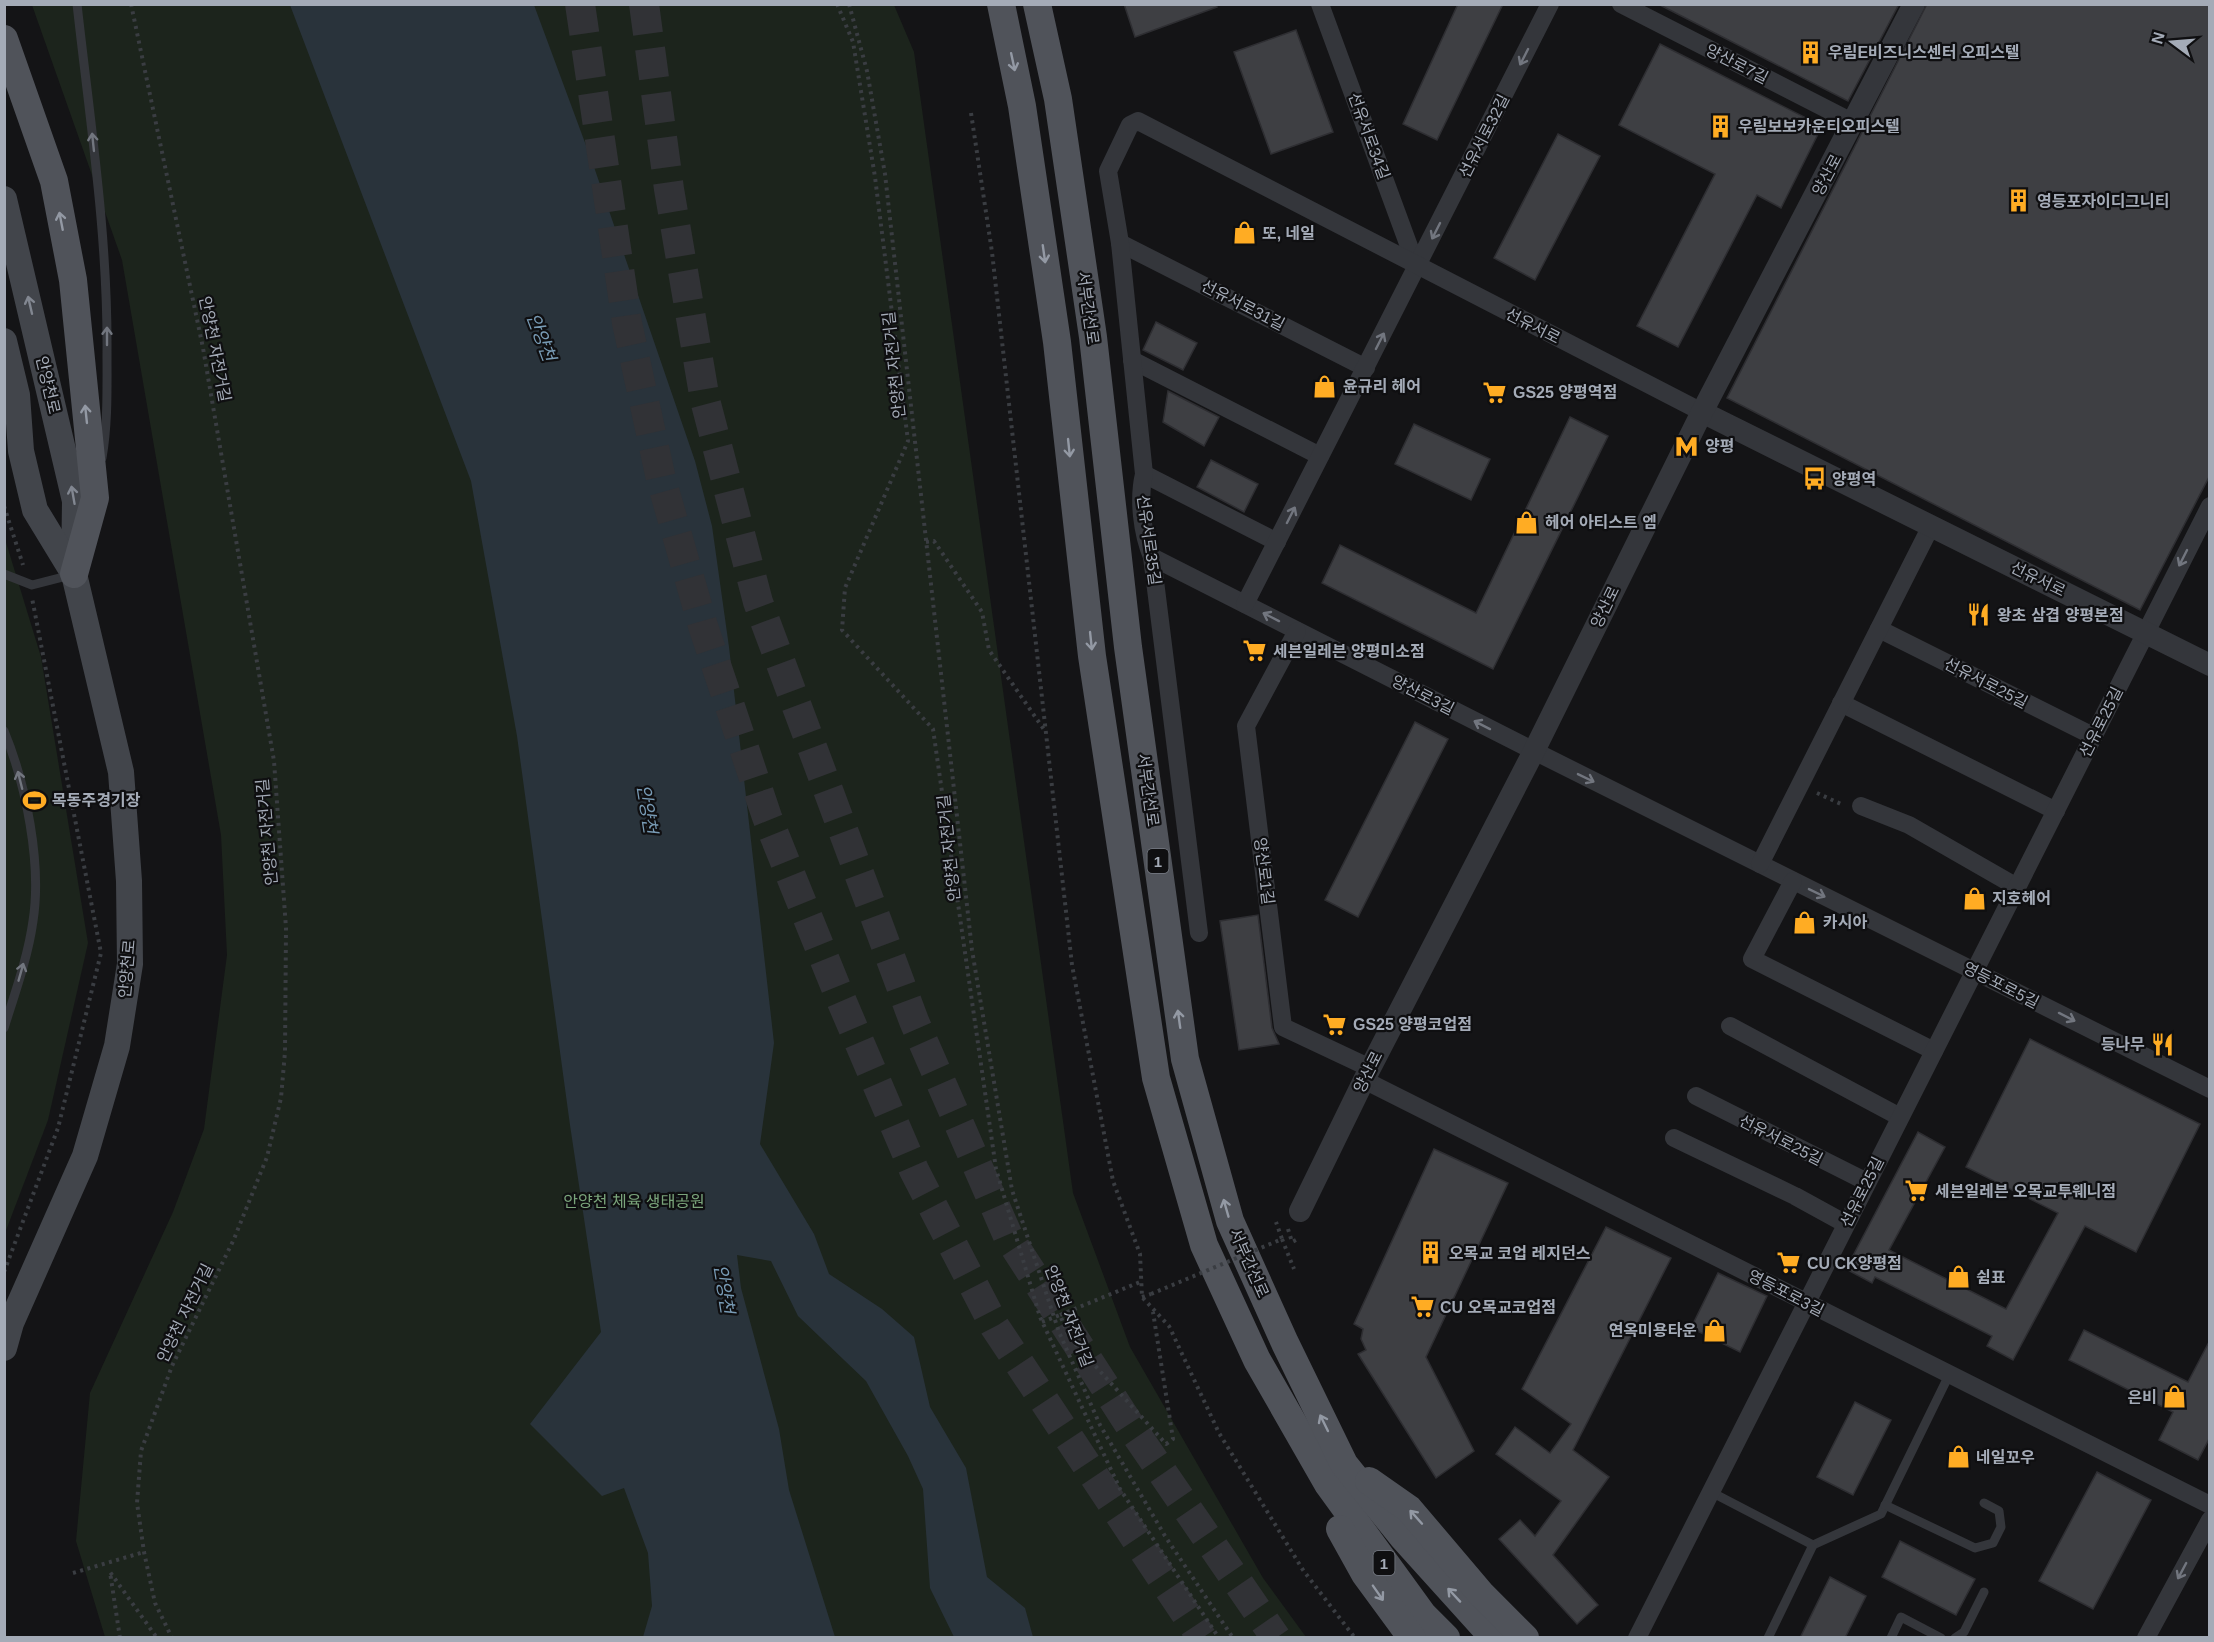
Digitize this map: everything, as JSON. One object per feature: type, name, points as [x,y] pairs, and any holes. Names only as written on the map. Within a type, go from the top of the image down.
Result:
[{"type":"main road","name":"서부간선로","points":[[1001,4],[1022,106],[1057,342],[1092,656],[1156,1078],[1204,1245],[1257,1360],[1336,1474],[1423,1615],[1446,1638]]},
{"type":"main road","name":"서부간선로","points":[[1037,4],[1058,99],[1093,337],[1128,647],[1185,1059],[1230,1221],[1285,1343],[1336,1474],[1402,1536],[1494,1638]]},
{"type":"main road","points":[[4,39],[28,100],[56,192],[73,280],[95,498],[74,574]]},
{"type":"main road","name":"안양천로","points":[[4,199],[75,501],[74,574],[121,772],[129,881],[130,964],[117,1046],[85,1156],[11,1323],[4,1348]]},
{"type":"main road","name":"안양천로","points":[[4,341],[17,395],[21,451],[35,510],[74,574]]},
{"type":"main road","points":[[4,423],[21,451]]},
{"type":"main road","points":[[1412,1638],[1365,1574],[1329,1506],[1336,1474],[1408,1509],[1482,1595],[1525,1638]]},
{"type":"street","name":"선유서로34길","points":[[1320,4],[1417,268]]},
{"type":"street","name":"선유서로32길","points":[[1417,268],[1550,4]]},
{"type":"street","name":"양산로7길","points":[[1621,4],[1854,123]]},
{"type":"street","name":"양산로","points":[[1300,1212],[1367,1074],[1534,752],[1702,412],[1914,4]]},
{"type":"street","name":"선유서로","points":[[1138,121],[1417,268],[2210,665]]},
{"type":"street","name":"선유서로35길","points":[[1138,121],[1130,125],[1108,171],[1120,243],[1144,474],[1141,487],[1146,542],[1152,557],[1199,933]]},
{"type":"street","name":"선유서로31길","points":[[1120,243],[1366,368]]},
{"type":"street","points":[[1245,604],[1417,268]]},
{"type":"street","points":[[1132,360],[1320,456]]},
{"type":"street","points":[[1144,474],[1277,542]]},
{"type":"street","name":"선유로25길","points":[[1637,1638],[2210,506]]},
{"type":"street","points":[[1760,864],[1931,526]]},
{"type":"street","name":"양산로3길","points":[[1152,557],[1534,752]]},
{"type":"street","name":"선유서로25길","points":[[1879,629],[2094,736]]},
{"type":"street","name":"양산로1길","points":[[1297,631],[1246,726],[1283,1028],[1367,1074]]},
{"type":"street","points":[[1841,703],[2056,811]]},
{"type":"street","name":"영등포로5길","points":[[1534,752],[2210,1089]]},
{"type":"street","points":[[1862,806],[1908,825],[2017,887]]},
{"type":"street","points":[[1792,881],[1752,959],[1934,1051]]},
{"type":"street","points":[[1730,1026],[1900,1117]]},
{"type":"street","name":"영등포로3길","points":[[1367,1074],[1806,1303],[2210,1505]]},
{"type":"street","name":"선유서로25길","points":[[1696,1096],[1867,1182]]},
{"type":"street","points":[[1674,1138],[1795,1196],[1846,1224]]},
{"type":"street","points":[[2146,1638],[2210,1520]]},
{"type":"lane","points":[[77,4],[105,248],[106,431],[95,498]]},
{"type":"lane","points":[[4,574],[29,584],[74,574]]},
{"type":"lane","points":[[4,731],[14,754],[24,798],[33,850],[35,894],[34,920],[26,956],[4,1028]]},
{"type":"lane","points":[[1768,1638],[1814,1545],[1881,1514],[1949,1375]]},
{"type":"lane","points":[[1710,1492],[1814,1545]]},
{"type":"lane","points":[[1885,1505],[1975,1548],[1993,1543],[2001,1527],[1999,1510],[1984,1503]]},
{"type":"lane","points":[[1955,1638],[1964,1632],[1984,1592]]},
{"type":"lane","points":[[1891,1638],[1901,1617],[1941,1638]]},
{"type":"path","name":"안양천 자전거길","points":[[130,4],[203,348],[270,738],[282,849],[286,928],[285,1052],[281,1098],[267,1157],[234,1239],[172,1366],[141,1451],[137,1503],[144,1552],[155,1603],[172,1638]]},
{"type":"path","points":[[837,4],[853,42],[874,177],[908,441],[845,588],[842,630],[933,729],[996,1169],[1042,1322],[1120,1489],[1219,1638]]},
{"type":"path","name":"안양천 자전거길","points":[[849,4],[867,71],[885,174],[972,950],[1010,1179],[1054,1317],[1100,1425],[1165,1536],[1233,1638]]},
{"type":"path","points":[[971,113],[992,252],[1071,965],[1113,1181],[1140,1254],[1142,1297],[1169,1326],[1219,1433],[1303,1570],[1355,1638]]},
{"type":"path","points":[[4,506],[29,584],[101,953],[58,1128],[4,1272]]},
{"type":"path","points":[[926,542],[934,541],[982,612],[990,650],[1045,732]]},
{"type":"path","points":[[1800,785],[1845,806],[1862,806]]},
{"type":"path","points":[[1276,1222],[1294,1269]]},
{"type":"path","points":[[1142,1297],[1282,1239]]},
{"type":"path","points":[[1042,1322],[1140,1282]]},
{"type":"path","points":[[1060,1315],[1069,1337],[1166,1444],[1173,1439],[1153,1311]]},
{"type":"path","points":[[73,1573],[144,1552]]},
{"type":"path","points":[[120,1638],[110,1572],[158,1638]]},
{"type":"green space","name":"안양천 체육 생태공원","points":[[32,5],[894,5],[914,52],[1073,1193],[1130,1347],[1263,1578],[1306,1637],[105,1637],[76,1541],[90,1393],[173,1212],[204,1129],[227,955],[221,835],[122,260]]},
{"type":"green space","name":"목동주경기장","points":[[5,539],[41,657],[88,943],[48,1120],[5,1233]]},
{"type":"water","name":"안양천","points":[[290,5],[534,5],[594,167],[695,461],[712,526],[729,647],[774,1043],[760,1144],[814,1234],[829,1274],[882,1309],[914,1337],[930,1407],[966,1468],[987,1577],[1025,1608],[1033,1637],[954,1637],[930,1588],[923,1489],[908,1456],[866,1381],[798,1316],[771,1261],[737,1255],[741,1288],[779,1429],[789,1490],[835,1637],[643,1637],[652,1606],[648,1553],[624,1488],[602,1496],[530,1424],[601,1332],[570,1125],[517,736],[471,481]]},
{"type":"building","points":[[1124,4],[1216,4],[1217,7],[1135,37]]},
{"type":"building","points":[[1458,4],[1503,4],[1437,140],[1403,124]]},
{"type":"building","name":"우림E비즈니스센터 오피스텔","points":[[1658,4],[1899,4],[1848,101]]},
{"type":"building","name":"영등포자이디그니티","points":[[1927,4],[2210,4],[2210,475],[2140,610],[1727,398]]},
{"type":"building","points":[[1296,30],[1333,132],[1271,154],[1234,52]]},
{"type":"building","name":"우림보보카운티오피스텔","points":[[1660,44],[1822,126],[1781,208],[1757,195],[1678,347],[1637,326],[1715,174],[1619,125]]},
{"type":"building","points":[[1558,134],[1600,156],[1535,280],[1494,258]]},
{"type":"building","points":[[1156,322],[1197,343],[1183,370],[1143,350]]},
{"type":"building","points":[[1168,391],[1219,417],[1204,446],[1163,422]]},
{"type":"building","points":[[1570,417],[1608,436],[1493,669],[1322,583],[1340,545],[1476,613]]},
{"type":"building","points":[[1414,424],[1490,459],[1471,500],[1395,464]]},
{"type":"building","points":[[1211,460],[1258,484],[1244,512],[1197,487]]},
{"type":"building","points":[[1415,722],[1448,739],[1358,917],[1325,900]]},
{"type":"building","points":[[1258,915],[1272,1028],[1279,1044],[1239,1050],[1220,921]]},
{"type":"building","points":[[2030,1039],[2200,1124],[2136,1252],[2085,1226],[2013,1360],[1987,1346],[1992,1336],[1875,1277],[1872,1283],[1846,1269],[1918,1132],[1945,1147],[1889,1250],[2006,1309],[2058,1213],[1966,1167]]},
{"type":"building","name":"오목교 코업 레지던스","points":[[1434,1149],[1508,1183],[1426,1357],[1474,1451],[1436,1478],[1358,1354],[1366,1350],[1361,1339],[1363,1329],[1354,1324]]},
{"type":"building","points":[[1606,1227],[1671,1258],[1573,1450],[1609,1477],[1553,1555],[1598,1605],[1577,1624],[1499,1539],[1520,1520],[1535,1536],[1561,1501],[1496,1454],[1515,1427],[1550,1453],[1571,1424],[1522,1389]]},
{"type":"building","points":[[1718,1273],[1767,1296],[1740,1352],[1691,1328]]},
{"type":"building","points":[[2084,1330],[2188,1382],[2210,1340],[2210,1437],[2198,1460],[2159,1440],[2173,1412],[2069,1360]]},
{"type":"building","points":[[1855,1402],[1891,1420],[1853,1495],[1817,1477]]},
{"type":"building","points":[[2097,1472],[2151,1500],[2093,1609],[2039,1581]]},
{"type":"building","points":[[1900,1541],[1975,1579],[1956,1615],[1882,1577]]},
{"type":"building","points":[[1830,1577],[1866,1596],[1845,1638],[1800,1638]]},
{"type":"tunnel","points":[[580,4],[627,323],[661,479],[703,626],[767,817],[839,995],[914,1170],[995,1327],[1202,1638]]},
{"type":"tunnel","points":[[644,4],[669,189],[705,400],[758,602],[914,1021],[1008,1236],[1131,1427],[1276,1638]]},
{"type":"place","name":"우림E비즈니스센터 오피스텔","points":[[1810,52]]},
{"type":"place","name":"우림보보카운티오피스텔","points":[[1720,126]]},
{"type":"place","name":"영등포자이디그니티","points":[[2019,201]]},
{"type":"place","name":"또, 네일","points":[[1244,233]]},
{"type":"place","name":"윤규리 헤어","points":[[1325,386]]},
{"type":"place","name":"GS25 양평역점","points":[[1495,392]]},
{"type":"place","name":"양평","points":[[1687,446]]},
{"type":"place","name":"양평역","points":[[1814,479]]},
{"type":"place","name":"헤어 아티스트 엠","points":[[1527,522]]},
{"type":"place","name":"왕초 삼겹 양평본점","points":[[1979,615]]},
{"type":"place","name":"세븐일레븐 양평미소점","points":[[1255,651]]},
{"type":"place","name":"목동주경기장","points":[[34,800]]},
{"type":"place","name":"지호헤어","points":[[1974,898]]},
{"type":"place","name":"카시아","points":[[1805,922]]},
{"type":"place","name":"GS25 양평코업점","points":[[1335,1024]]},
{"type":"place","name":"등나무","points":[[2163,1044]]},
{"type":"place","name":"세븐일레븐 오목교투웨니점","points":[[1917,1191]]},
{"type":"place","name":"오목교 코업 레지던스","points":[[1431,1253]]},
{"type":"place","name":"CU CK양평점","points":[[1789,1263]]},
{"type":"place","name":"쉼표","points":[[1958,1277]]},
{"type":"place","name":"CU 오목교코업점","points":[[1422,1307]]},
{"type":"place","name":"연옥미용타운","points":[[1715,1330]]},
{"type":"place","name":"은비","points":[[2175,1397]]},
{"type":"place","name":"네일꼬우","points":[[1958,1457]]}]
